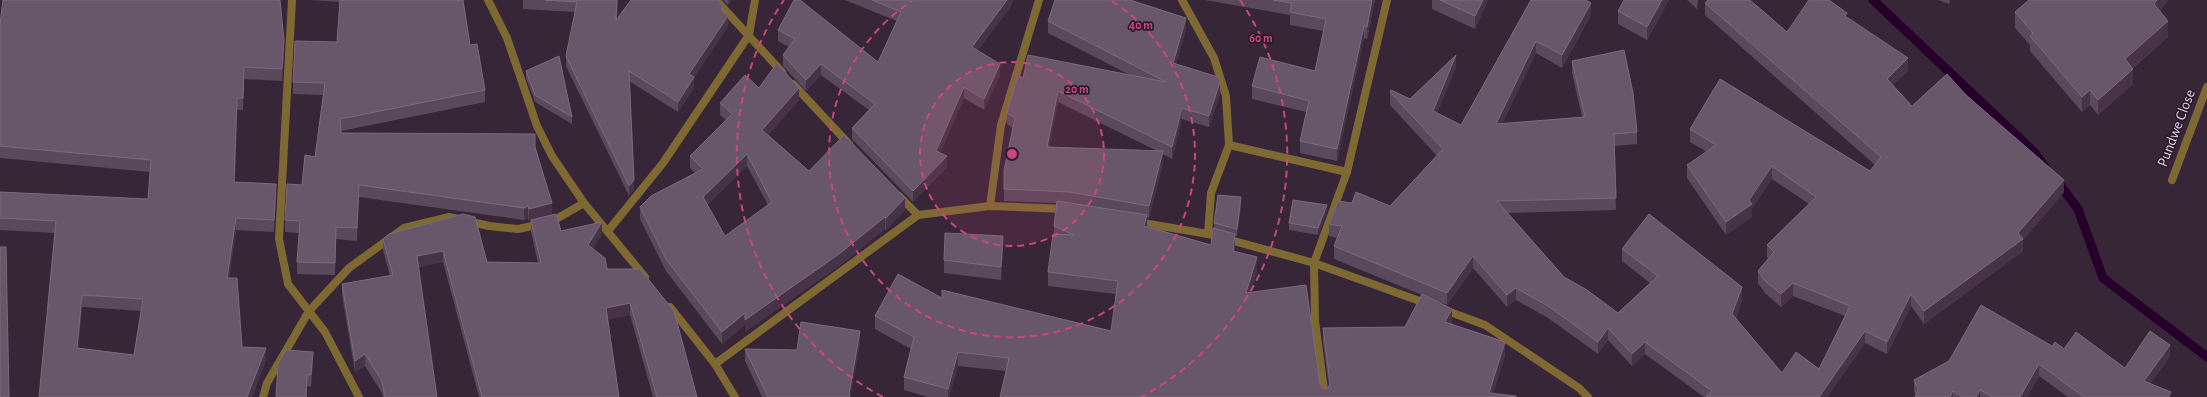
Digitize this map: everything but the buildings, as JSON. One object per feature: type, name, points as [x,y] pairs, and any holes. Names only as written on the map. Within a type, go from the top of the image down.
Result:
[{"type":"street","points":[[292,0],[279,239],[288,284],[325,332],[359,397]]},
{"type":"street","points":[[488,0],[507,38],[537,126],[552,156],[584,203],[652,285]]},
{"type":"street","points":[[716,0],[855,150]]},
{"type":"street","points":[[608,231],[663,163],[749,35],[755,0]]},
{"type":"street","points":[[990,206],[1001,125],[1040,0]]},
{"type":"street","points":[[1182,0],[1214,58],[1226,96],[1229,145],[1211,193],[1208,234]]},
{"type":"street","points":[[1325,397],[1315,321],[1314,263],[1347,172],[1388,0]]},
{"type":"street","name":"Pundwe Close","points":[[2172,180],[2207,87]]},
{"type":"street","points":[[1229,145],[1347,172]]},
{"type":"street","points":[[892,189],[918,215]]},
{"type":"street","points":[[263,397],[267,383],[309,311],[349,268],[404,228],[449,217],[489,226],[518,229],[551,222],[584,203]]},
{"type":"street","points":[[715,364],[918,215],[990,206],[1076,211]]},
{"type":"street","points":[[1130,220],[1208,234],[1314,263],[1485,325],[1579,388],[1588,397]]},
{"type":"street","points":[[666,303],[715,364],[735,397]]},
{"type":"waterway","points":[[1873,0],[2035,153],[2045,167]]},
{"type":"waterway","points":[[2057,181],[2078,209],[2103,278],[2207,357]]}]
